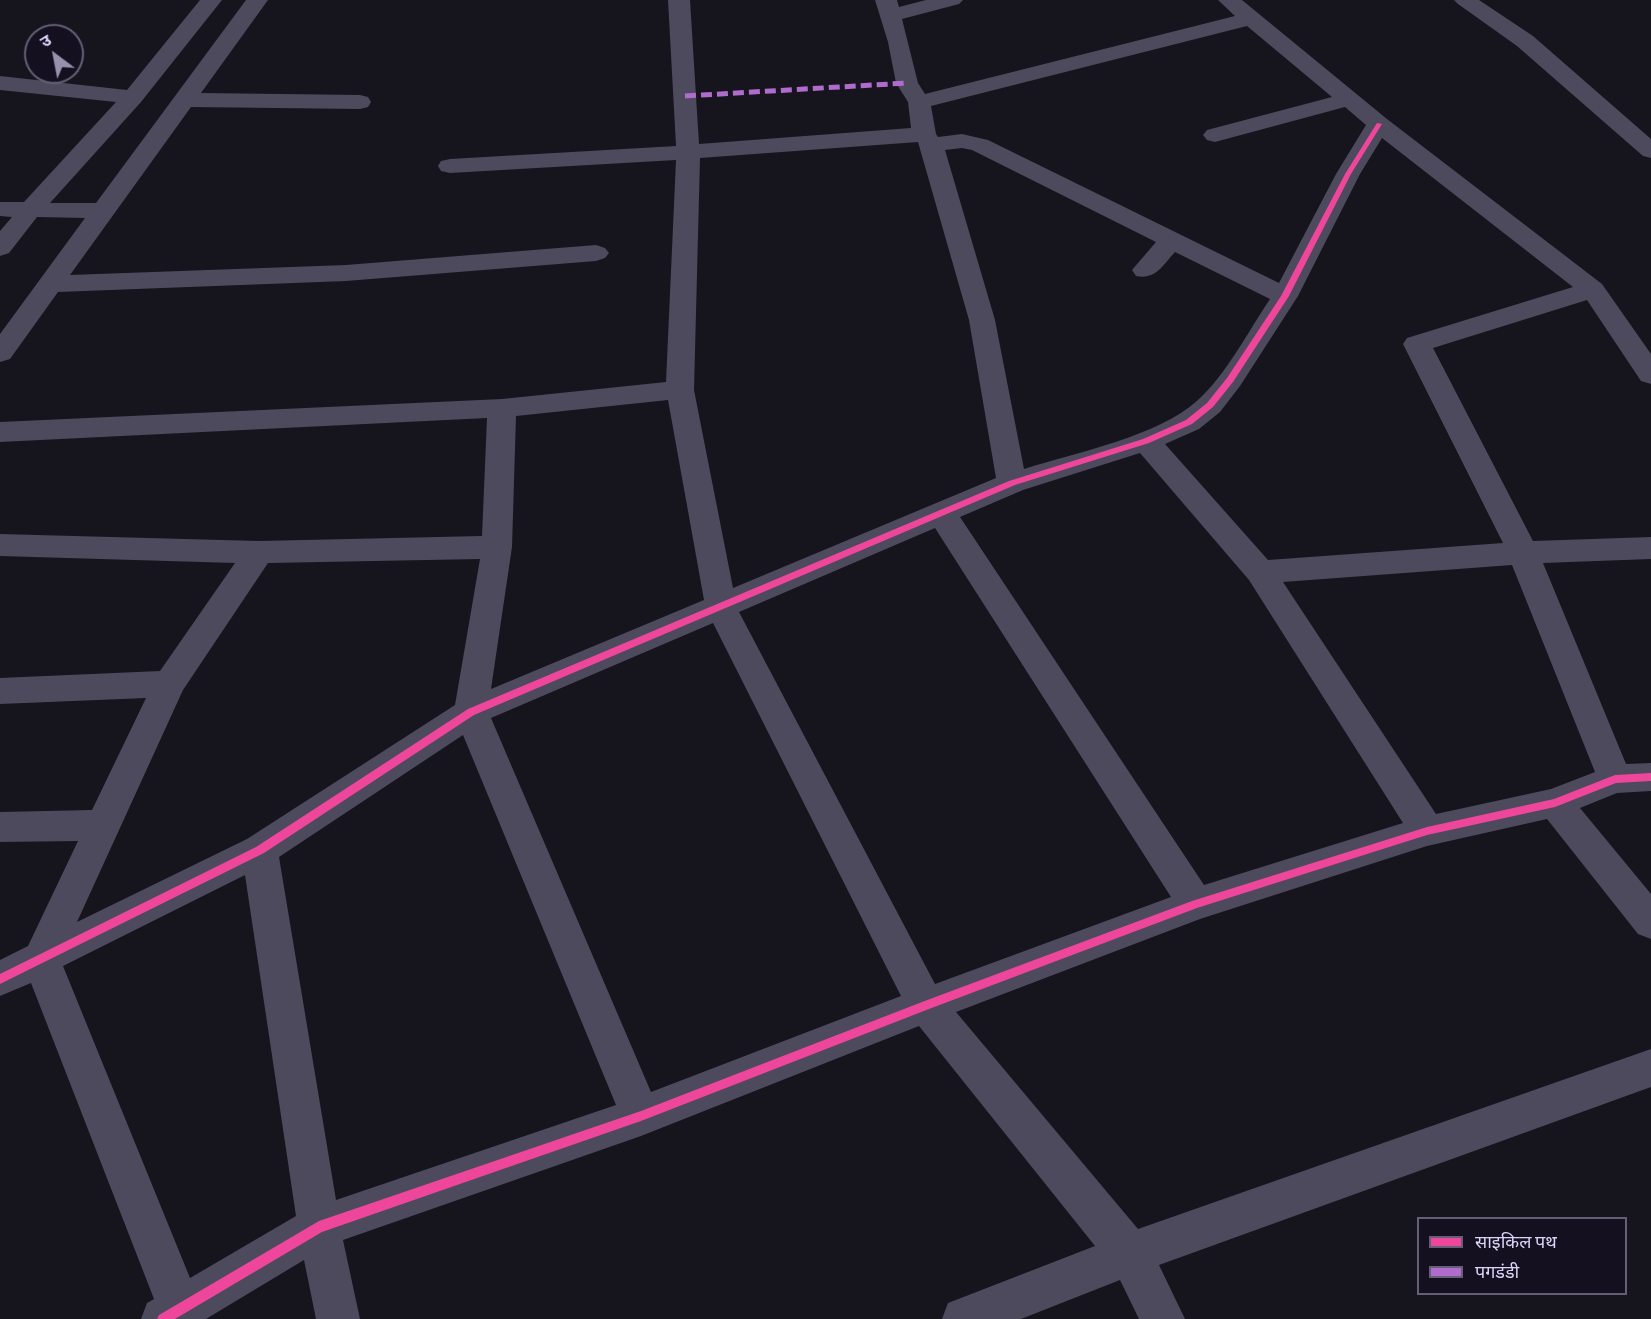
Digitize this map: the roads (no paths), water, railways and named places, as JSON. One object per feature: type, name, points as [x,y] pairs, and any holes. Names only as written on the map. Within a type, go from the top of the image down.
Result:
[{"type":"street","points":[[0,248],[30,210],[133,97],[211,0]]},
{"type":"street","points":[[0,353],[257,0]]},
{"type":"street","points":[[679,0],[688,152],[680,390],[721,607],[926,1005],[1130,1254],[1163,1319]]},
{"type":"street","points":[[952,0],[889,7],[907,83],[919,102],[982,320],[1012,483]]},
{"type":"street","points":[[1229,0],[1379,124],[1593,290],[1651,375]]},
{"type":"street","points":[[1465,0],[1525,41],[1651,151]]},
{"type":"street","points":[[919,102],[1251,18]]},
{"type":"street","points":[[0,83],[133,97]]},
{"type":"street","points":[[1215,135],[1350,99]]},
{"type":"street","points":[[184,100],[360,102]]},
{"type":"street","points":[[0,979],[260,850],[471,712],[1012,483],[1146,441],[1190,422],[1210,405],[1230,380],[1285,296],[1348,174],[1379,124]]},
{"type":"street","points":[[450,166],[928,139],[960,140],[980,145],[1285,296]]},
{"type":"street","points":[[0,209],[103,211]]},
{"type":"street","points":[[1145,270],[1173,239]]},
{"type":"street","points":[[50,284],[346,273],[596,253]]},
{"type":"street","points":[[259,552],[169,684],[40,959],[172,1314],[319,1227],[641,1116],[926,1005],[1196,904],[1427,831],[1556,803],[1633,778],[1523,552],[1417,344],[1593,290]]},
{"type":"street","points":[[0,432],[502,408],[680,390]]},
{"type":"street","points":[[502,408],[497,547],[471,712],[641,1116]]},
{"type":"street","points":[[1146,441],[1260,572],[1427,831]]},
{"type":"street","points":[[940,513],[1196,904]]},
{"type":"street","points":[[0,545],[259,552],[497,547]]},
{"type":"street","points":[[1260,572],[1523,552],[1651,548]]},
{"type":"street","points":[[0,691],[169,684]]},
{"type":"street","points":[[1556,803],[1651,922]]},
{"type":"street","points":[[0,827],[103,825]]},
{"type":"street","points":[[260,850],[319,1227],[338,1319]]},
{"type":"street","points":[[964,1319],[1130,1254],[1651,1068]]}]
